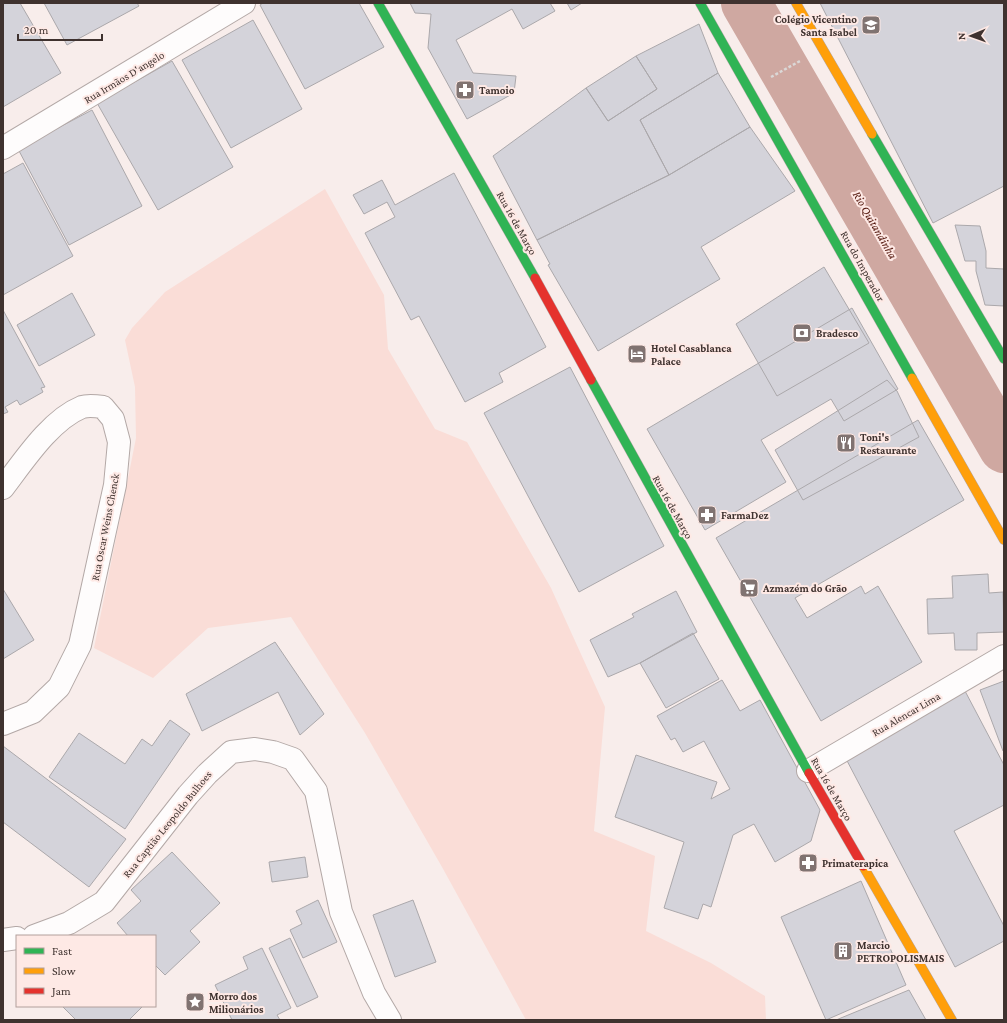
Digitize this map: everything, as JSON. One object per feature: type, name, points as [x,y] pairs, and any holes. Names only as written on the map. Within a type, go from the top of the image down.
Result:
[{"type":"street","name":"Rua Irmãos D'angelo","points":[[3,148],[244,3]]},
{"type":"street","name":"Rua 16 de Março","points":[[378,3],[481,182],[808,771],[952,1020]]},
{"type":"street","name":"Rua do Imperador","points":[[700,3],[1004,540]]},
{"type":"street","points":[[796,3],[1004,359]]},
{"type":"street","name":"Rua Oscar Weins Chenck","points":[[3,488],[34,448],[63,418],[82,407],[93,406],[103,407],[113,419],[119,442],[115,485],[80,645],[59,687],[33,712],[3,724]]},
{"type":"street","name":"Rua Alencar Lima","points":[[808,771],[1004,656]]},
{"type":"street","name":"Rua Captião Leopoldo Bulhoes","points":[[37,935],[69,923],[104,902],[188,795],[207,774],[231,752],[255,749],[273,752],[294,759],[316,791],[340,912],[374,993],[390,1020]]},
{"type":"street","points":[[3,940],[16,938]]},
{"type":"path","points":[[750,90],[822,47]]},
{"type":"shaded area","points":[[325,189],[384,295],[388,349],[435,429],[467,442],[551,588],[605,707],[594,831],[655,856],[646,931],[711,963],[765,996],[766,1020],[526,1020],[442,867],[365,733],[291,617],[208,628],[153,678],[94,648],[136,438],[135,387],[125,340],[132,328],[165,292]]},
{"type":"building","points":[[3,3],[20,3],[61,73],[3,107]]},
{"type":"building","points":[[44,3],[137,3],[139,6],[67,45]]},
{"type":"building","points":[[263,3],[359,3],[384,47],[305,89],[260,5]]},
{"type":"building","points":[[410,3],[550,3],[555,11],[523,29],[512,9],[456,40],[473,73],[516,76],[514,93],[467,119],[428,48],[431,14],[415,13]]},
{"type":"building","points":[[567,3],[582,3],[571,10]]},
{"type":"building","points":[[820,3],[1004,3],[1004,186],[933,223]]},
{"type":"building","points":[[253,20],[302,109],[231,148],[182,60]]},
{"type":"building","points":[[699,24],[718,73],[640,120],[669,175],[537,240],[493,156],[586,88],[608,121],[657,89],[636,56]]},
{"type":"building","points":[[636,56],[657,89],[608,121],[586,88]]},
{"type":"building","points":[[172,61],[233,167],[158,210],[97,103]]},
{"type":"building","points":[[718,73],[750,127],[669,175],[640,120]]},
{"type":"building","points":[[92,110],[142,206],[69,245],[18,149]]},
{"type":"building","points":[[750,127],[795,191],[701,247],[720,279],[598,351],[548,265],[550,264],[537,240],[669,175]]},
{"type":"building","points":[[23,163],[73,256],[3,295],[3,174]]},
{"type":"building","points":[[454,173],[546,347],[499,373],[503,382],[465,402],[419,316],[411,320],[365,233],[395,217],[387,202],[364,214],[353,195],[382,180],[395,205]]},
{"type":"building","points":[[955,225],[980,226],[986,251],[986,268],[1004,269],[1004,306],[985,305],[976,271],[976,261],[965,261]]},
{"type":"building","name":"Bradesco","points":[[824,267],[869,343],[777,396],[736,324]]},
{"type":"building","points":[[72,293],[95,335],[39,366],[17,325]]},
{"type":"building","points":[[852,308],[898,389],[844,421],[831,399],[761,440],[786,482],[705,530],[647,429]]},
{"type":"building","points":[[3,310],[45,387],[41,388],[43,392],[20,405],[17,400],[5,407],[8,412],[3,414]]},
{"type":"building","points":[[570,367],[664,546],[579,592],[484,413]]},
{"type":"building","name":"Toni's Restaurante","points":[[887,380],[897,391],[919,437],[803,500],[775,450]]},
{"type":"building","points":[[918,420],[964,500],[795,598],[807,618],[861,586],[865,594],[878,586],[922,662],[821,721],[716,538]]},
{"type":"building","points":[[988,574],[989,593],[1003,592],[1004,632],[977,633],[977,650],[955,650],[954,633],[928,634],[927,599],[953,598],[952,576]]},
{"type":"building","points":[[3,589],[34,640],[3,659]]},
{"type":"building","points":[[676,591],[697,632],[640,663],[608,677],[590,640],[634,617],[632,614]]},
{"type":"building","points":[[693,633],[719,679],[666,708],[640,663]]},
{"type":"building","points":[[275,642],[324,714],[300,735],[278,692],[202,731],[186,694]]},
{"type":"building","points":[[722,680],[740,711],[760,700],[820,810],[811,841],[775,862],[754,824],[733,835],[711,907],[703,904],[698,919],[664,908],[684,842],[615,817],[636,755],[717,782],[711,799],[730,789],[704,741],[683,752],[675,738],[671,740],[657,716]]},
{"type":"building","points":[[1004,681],[1004,751],[1003,751],[980,690]]},
{"type":"building","points":[[965,691],[1004,765],[1004,805],[954,831],[1004,926],[1004,941],[955,967],[844,755]]},
{"type":"building","points":[[170,720],[190,734],[125,829],[49,777],[79,733],[125,764],[142,739],[152,746]]},
{"type":"building","points":[[3,746],[126,839],[89,887],[3,822]]},
{"type":"building","points":[[172,852],[220,903],[190,931],[200,942],[165,975],[156,966],[156,935],[127,935],[117,923],[141,901],[131,890]]},
{"type":"building","points":[[305,857],[308,877],[272,882],[269,862]]},
{"type":"building","name":"Marcio PETROPOLISMAIS","points":[[861,881],[906,985],[826,1020],[781,917]]},
{"type":"building","points":[[318,900],[337,942],[303,958],[290,930],[302,924],[296,911]]},
{"type":"building","points":[[413,900],[436,962],[395,977],[373,915]]},
{"type":"building","points":[[290,938],[318,997],[297,1007],[269,948]]},
{"type":"building","points":[[262,948],[291,1008],[277,1015],[280,1020],[232,1020],[215,985],[248,969],[243,957]]},
{"type":"building","points":[[909,990],[926,1020],[836,1020]]},
{"type":"building","points":[[63,1007],[142,1007],[129,1020],[76,1020]]},
{"type":"waterway","name":"Rio Quitandinha","points":[[746,3],[1004,448]]},
{"type":"traffic: fast","points":[[378,3],[535,278]]},
{"type":"traffic: fast","points":[[700,3],[912,378]]},
{"type":"traffic: fast","points":[[872,134],[1004,359]]},
{"type":"traffic: fast","points":[[591,380],[809,773]]},
{"type":"traffic: slow","points":[[796,3],[872,134]]},
{"type":"traffic: slow","points":[[912,378],[1004,540]]},
{"type":"traffic: slow","points":[[863,866],[952,1020]]},
{"type":"traffic: jam","points":[[535,278],[591,380]]},
{"type":"traffic: jam","points":[[809,773],[863,866]]},
{"type":"place","name":"Colégio Vicentino Santa Isabel","points":[[871,25]]},
{"type":"place","name":"Tamoio","points":[[465,90]]},
{"type":"place","name":"Bradesco","points":[[802,333]]},
{"type":"place","name":"Hotel Casablanca Palace","points":[[637,354]]},
{"type":"place","name":"Toni's Restaurante","points":[[846,443]]},
{"type":"place","name":"FarmaDez","points":[[707,515]]},
{"type":"place","name":"Azmazém do Grão","points":[[749,588]]},
{"type":"place","name":"Primaterapica","points":[[808,863]]},
{"type":"place","name":"Marcio PETROPOLISMAIS","points":[[843,951]]},
{"type":"place","name":"Morro dos Milionários","points":[[195,1002]]}]
